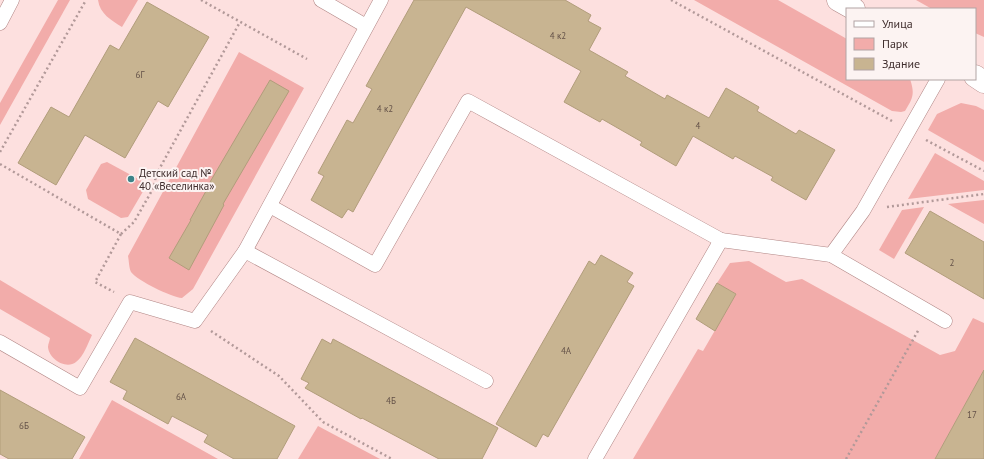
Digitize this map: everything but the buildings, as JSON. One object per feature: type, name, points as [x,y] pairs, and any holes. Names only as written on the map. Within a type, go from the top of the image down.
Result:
[{"type":"main road","points":[[838,0],[852,8]]},
{"type":"lane","points":[[0,23],[12,0]]},
{"type":"lane","points":[[320,0],[366,26]]},
{"type":"lane","points":[[0,342],[80,388],[130,302],[195,321],[245,251],[381,0]]},
{"type":"lane","points":[[831,255],[863,211],[937,80]]},
{"type":"lane","points":[[270,206],[375,265],[468,101],[721,240],[831,255],[945,320]]},
{"type":"lane","points":[[595,459],[721,240]]},
{"type":"lane","points":[[245,251],[486,382]]},
{"type":"path","points":[[0,152],[86,0]]},
{"type":"path","points":[[201,0],[307,59]]},
{"type":"path","points":[[671,0],[984,171]]},
{"type":"path","points":[[130,302],[95,282],[121,234],[134,222],[141,211],[154,187],[156,175],[240,22]]},
{"type":"path","points":[[0,164],[121,234]]},
{"type":"path","points":[[863,211],[984,194]]},
{"type":"path","points":[[846,459],[929,311]]},
{"type":"path","points":[[195,321],[279,376],[322,422],[392,459]]},
{"type":"green space","points":[[58,0],[70,0],[0,125],[0,103]]},
{"type":"green space","points":[[98,0],[138,0],[122,27],[104,13]]},
{"type":"green space","points":[[694,0],[778,0],[846,38],[846,80],[910,80],[913,92],[910,103],[905,111],[892,111]]},
{"type":"green space","points":[[916,0],[984,0],[984,37],[976,33],[976,8],[930,8]]},
{"type":"green space","points":[[239,52],[304,88],[193,289],[182,298],[177,297],[155,288],[135,276],[130,270],[128,256]]},
{"type":"green space","points":[[961,103],[976,106],[984,110],[984,162],[928,130],[937,114]]},
{"type":"green space","points":[[935,153],[984,181],[984,190],[908,199]]},
{"type":"green space","points":[[107,162],[142,181],[145,188],[128,217],[121,218],[88,199],[86,190],[101,164]]},
{"type":"green space","points":[[984,200],[984,224],[948,204]]},
{"type":"green space","points":[[924,207],[894,259],[879,250],[902,210]]},
{"type":"green space","points":[[749,261],[786,282],[802,279],[940,355],[955,351],[973,318],[984,323],[984,370],[935,459],[633,459],[698,349],[703,351],[736,294],[717,283],[730,263]]},
{"type":"green space","points":[[0,280],[92,335],[84,353],[76,362],[68,365],[59,362],[51,356],[49,351],[48,347],[50,338],[0,309]]},
{"type":"green space","points":[[112,400],[218,459],[79,459]]},
{"type":"green space","points":[[318,426],[380,459],[298,459]]},
{"type":"place","name":"Детский сад № 40 «Веселинка»","points":[[131,179]]}]
